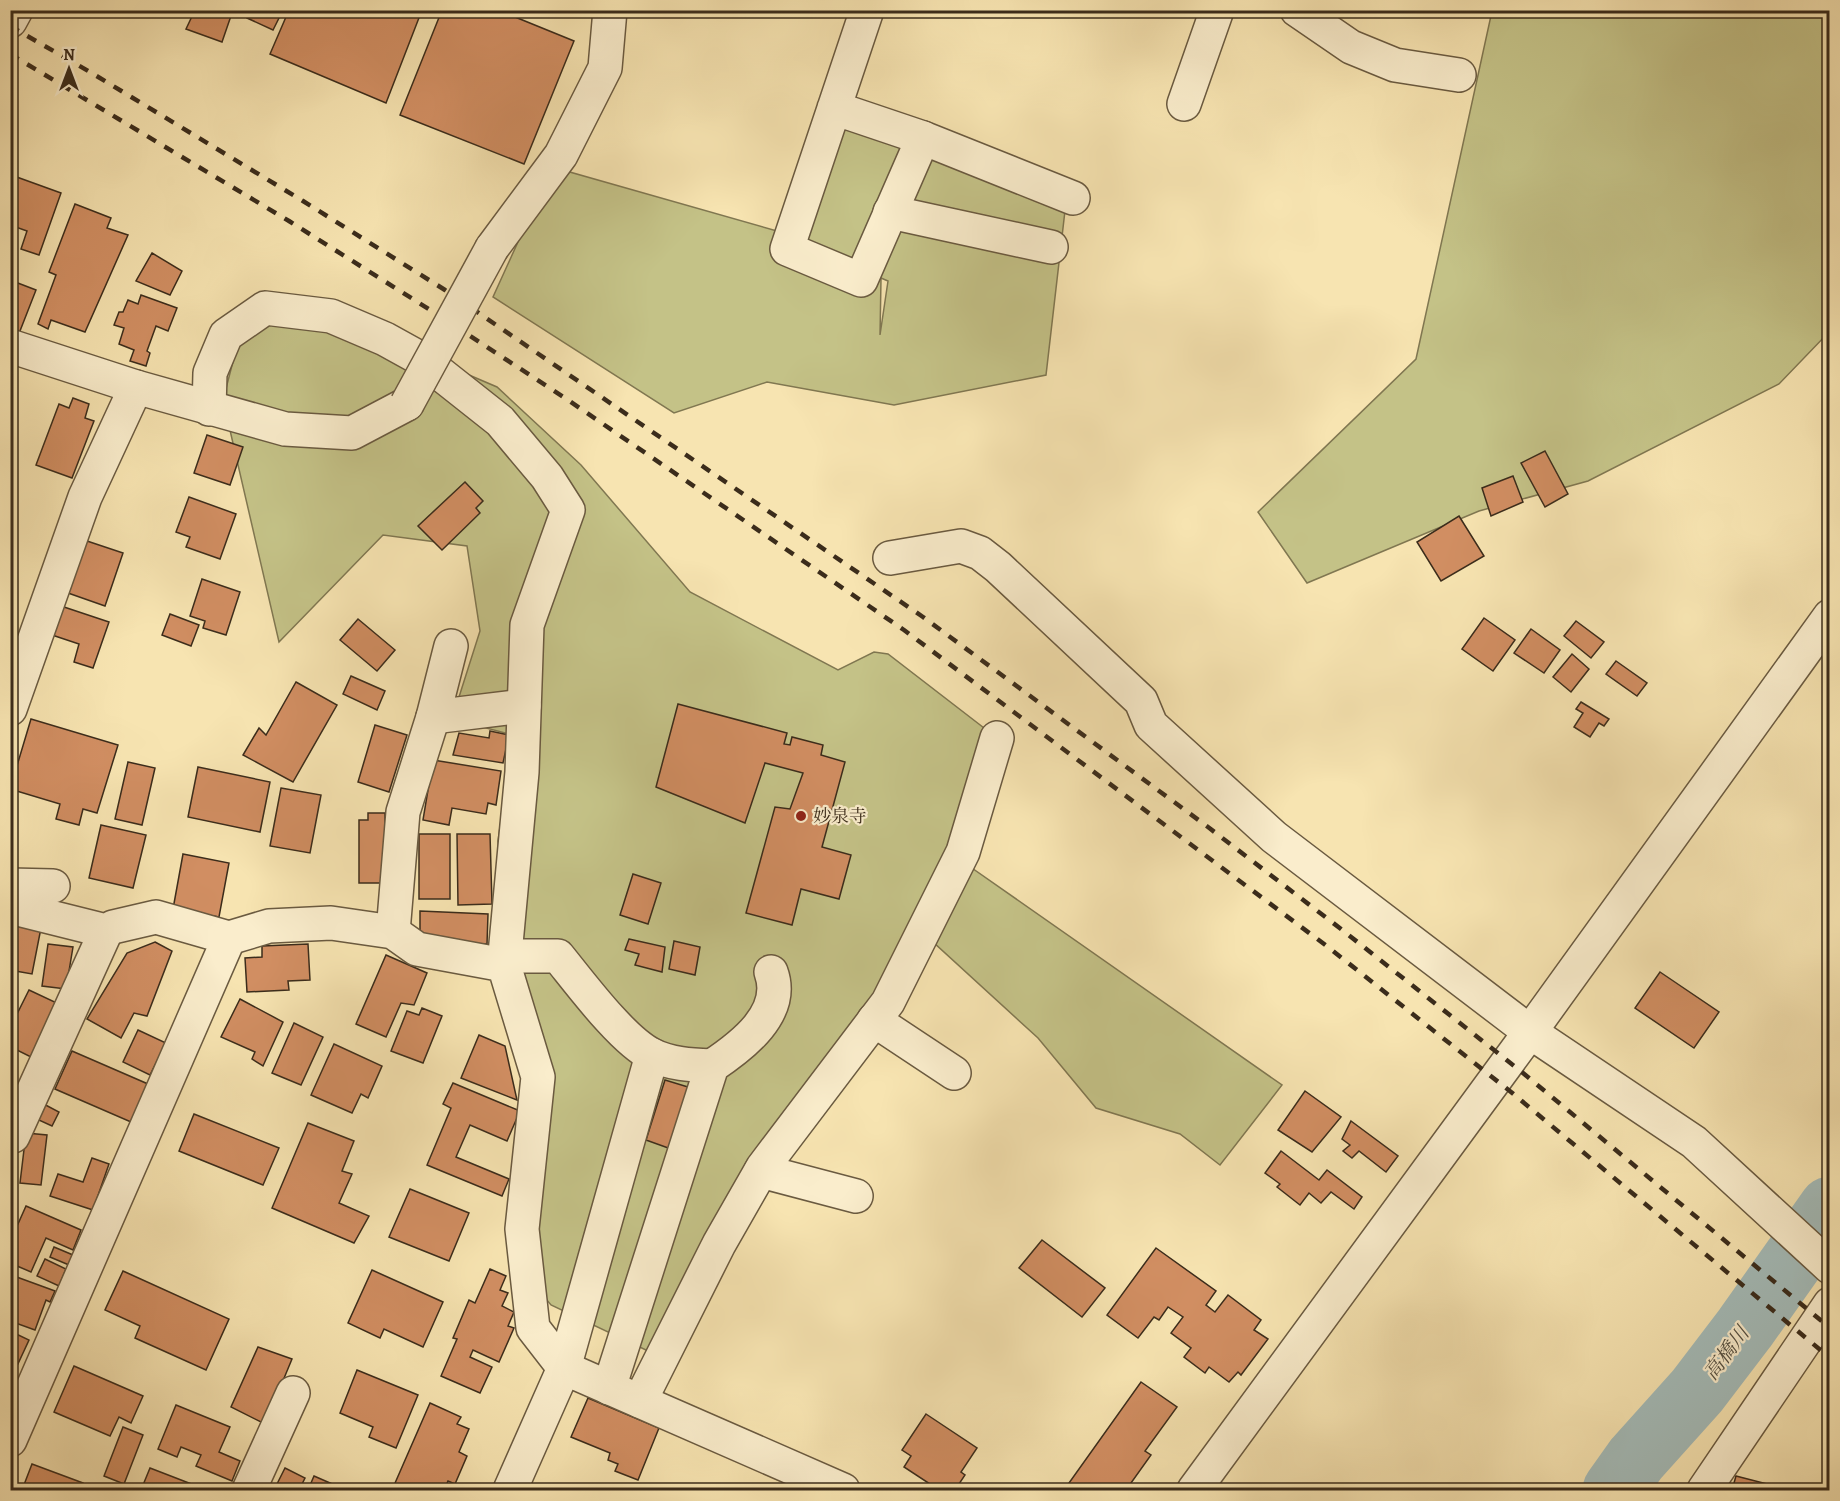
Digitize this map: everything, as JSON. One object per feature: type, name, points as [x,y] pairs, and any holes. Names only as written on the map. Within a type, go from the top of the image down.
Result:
[{"type":"street","points":[[10,21],[16,10]]},
{"type":"street","points":[[10,346],[136,387],[285,429],[352,433],[407,404],[492,248],[561,155],[605,68],[610,10]]},
{"type":"street","points":[[867,10],[787,249],[861,280],[922,138]]},
{"type":"street","points":[[1184,104],[1217,10]]},
{"type":"street","points":[[1297,10],[1352,47],[1395,65],[1459,75]]},
{"type":"street","points":[[834,108],[922,138],[1073,198]]},
{"type":"street","points":[[890,212],[1051,247]]},
{"type":"street","points":[[209,409],[210,374],[226,335],[265,308],[331,316],[386,339],[423,360],[500,421],[547,477],[568,510],[526,625],[522,772],[505,961],[538,1077],[522,1229],[533,1328],[564,1368],[843,1491]]},
{"type":"street","points":[[10,709],[85,497],[136,387]]},
{"type":"street","points":[[890,558],[961,546],[980,553],[1141,701],[1151,725],[1274,837],[1530,1032],[1694,1142],[1788,1231],[1827,1264]]},
{"type":"street","points":[[1194,1491],[1530,1032],[1830,616]]},
{"type":"street","points":[[393,932],[403,812],[433,717],[451,646]]},
{"type":"street","points":[[433,717],[524,706]]},
{"type":"street","points":[[640,1401],[719,1244],[760,1171],[888,1002],[963,852],[997,738]]},
{"type":"street","points":[[10,885],[53,886]]},
{"type":"street","points":[[10,907],[106,931]]},
{"type":"street","points":[[13,1136],[106,931],[113,927],[156,917],[229,938],[269,926],[331,923],[393,932],[417,949],[505,961],[558,956],[609,1017],[632,1040],[652,1055],[681,1064],[712,1066]]},
{"type":"street","points":[[10,1440],[229,938]]},
{"type":"street","points":[[609,1388],[712,1066],[734,1051],[757,1030],[771,1002],[774,982],[771,972]]},
{"type":"street","points":[[874,1020],[954,1073]]},
{"type":"street","points":[[510,1491],[564,1368],[652,1055]]},
{"type":"street","points":[[760,1171],[856,1196]]},
{"type":"street","points":[[1704,1491],[1830,1304]]},
{"type":"street","points":[[249,1491],[292,1394]]},
{"type":"shaded area","points":[[1492,11],[1829,11],[1829,332],[1779,384],[1588,481],[1479,511],[1307,583],[1258,512],[1416,359]]},
{"type":"shaded area","points":[[831,118],[1066,202],[1046,375],[894,405],[767,382],[674,413],[493,297],[552,167],[791,235]],"holes":[[[881,278],[888,281],[880,335]]]},
{"type":"shaded area","points":[[331,316],[497,387],[581,465],[690,592],[838,670],[874,652],[888,654],[997,738],[969,866],[1282,1085],[1220,1165],[1180,1134],[1096,1108],[1038,1038],[934,943],[802,1133],[667,1360],[551,1305],[512,1258],[538,1077],[510,984],[498,841],[513,735],[452,719],[480,631],[467,546],[383,535],[279,642],[223,400],[243,323]]},
{"type":"building","points":[[195,10],[233,10],[222,42],[186,29]]},
{"type":"building","points":[[250,10],[283,10],[273,30],[247,18]]},
{"type":"building","points":[[289,10],[422,10],[386,103],[270,54]]},
{"type":"building","points":[[442,10],[498,10],[574,41],[524,164],[400,115]]},
{"type":"building","points":[[10,167],[17,169],[14,176],[61,193],[39,255],[21,249],[27,231],[10,225]]},
{"type":"building","points":[[75,204],[111,218],[107,228],[128,235],[85,332],[51,320],[48,329],[38,324],[56,275],[49,272]]},
{"type":"building","points":[[152,253],[182,271],[170,295],[136,281]]},
{"type":"building","points":[[10,280],[36,290],[18,336],[10,333]]},
{"type":"building","points":[[141,295],[177,308],[168,331],[156,326],[147,351],[150,353],[146,366],[130,361],[134,350],[119,344],[124,328],[114,325],[119,312],[123,312],[128,300],[138,304]]},
{"type":"building","points":[[73,398],[89,404],[85,418],[94,421],[72,478],[36,465],[59,404],[69,408]]},
{"type":"building","points":[[207,435],[243,447],[230,485],[194,473]]},
{"type":"building","points":[[1545,451],[1568,494],[1545,507],[1521,463]]},
{"type":"building","points":[[1513,476],[1523,502],[1491,516],[1482,488]]},
{"type":"building","points":[[465,482],[483,501],[476,508],[480,513],[442,550],[418,526]]},
{"type":"building","points":[[189,497],[236,514],[220,559],[186,547],[190,537],[176,532]]},
{"type":"building","points":[[1459,516],[1484,556],[1441,581],[1417,542]]},
{"type":"building","points":[[87,541],[123,553],[105,606],[68,593]]},
{"type":"building","points":[[202,579],[240,592],[226,635],[203,628],[205,621],[190,616]]},
{"type":"building","points":[[61,606],[109,622],[93,668],[74,662],[79,644],[52,635]]},
{"type":"building","points":[[170,614],[199,625],[191,646],[162,635]]},
{"type":"building","points":[[1484,618],[1515,640],[1493,671],[1462,649]]},
{"type":"building","points":[[358,619],[395,650],[377,671],[340,640]]},
{"type":"building","points":[[1576,621],[1604,642],[1591,658],[1564,636]]},
{"type":"building","points":[[1531,629],[1560,650],[1544,673],[1514,653]]},
{"type":"building","points":[[1572,654],[1589,669],[1571,692],[1553,677]]},
{"type":"building","points":[[1616,661],[1647,683],[1637,696],[1606,674]]},
{"type":"building","points":[[351,676],[385,691],[377,710],[343,694]]},
{"type":"building","points":[[296,682],[337,705],[293,782],[243,755],[259,728],[266,735]]},
{"type":"building","points":[[1581,702],[1609,719],[1604,726],[1599,723],[1590,737],[1574,727],[1583,713],[1576,709]]},
{"type":"building","name":"妙泉寺","points":[[678,704],[787,733],[784,744],[790,745],[792,737],[823,745],[821,755],[845,762],[822,847],[851,855],[839,899],[801,889],[792,925],[746,913],[775,807],[790,809],[803,773],[765,763],[745,823],[656,787]]},
{"type":"building","points":[[31,719],[118,745],[97,813],[83,809],[79,825],[56,819],[60,804],[10,789]]},
{"type":"building","points":[[375,725],[407,735],[389,792],[358,782]]},
{"type":"building","points":[[490,731],[509,735],[503,763],[453,755],[459,733],[489,738]]},
{"type":"building","points":[[433,760],[501,771],[496,805],[488,803],[486,814],[452,808],[449,825],[423,820]]},
{"type":"building","points":[[128,762],[155,768],[142,825],[115,819]]},
{"type":"building","points":[[198,767],[270,782],[260,832],[188,817]]},
{"type":"building","points":[[281,788],[321,795],[310,853],[270,846]]},
{"type":"building","points":[[368,813],[385,813],[385,883],[359,883],[359,820],[368,820]]},
{"type":"building","points":[[101,825],[146,835],[133,888],[89,878]]},
{"type":"building","points":[[419,834],[450,834],[450,899],[419,899]]},
{"type":"building","points":[[457,834],[490,834],[492,904],[458,905]]},
{"type":"building","points":[[183,854],[229,863],[219,917],[173,909]]},
{"type":"building","points":[[633,874],[661,883],[648,924],[620,915]]},
{"type":"building","points":[[420,911],[488,914],[487,944],[420,941]]},
{"type":"building","points":[[10,921],[41,928],[32,974],[10,970]]},
{"type":"building","points":[[629,939],[665,947],[662,972],[635,965],[639,954],[625,950]]},
{"type":"building","points":[[674,941],[700,947],[695,975],[669,969]]},
{"type":"building","points":[[155,942],[172,951],[147,1016],[134,1013],[121,1038],[87,1019],[127,953]]},
{"type":"building","points":[[48,944],[73,947],[66,989],[42,986]]},
{"type":"building","points":[[308,944],[310,980],[288,981],[289,990],[247,992],[245,958],[262,957],[262,946]]},
{"type":"building","points":[[386,955],[427,973],[414,1005],[401,1003],[386,1037],[356,1024]]},
{"type":"building","points":[[1660,972],[1719,1012],[1694,1048],[1635,1008]]},
{"type":"building","points":[[29,990],[59,1004],[33,1058],[15,1049],[10,1058],[10,1028]]},
{"type":"building","points":[[240,999],[283,1022],[263,1066],[252,1059],[255,1052],[221,1037]]},
{"type":"building","points":[[422,1008],[442,1016],[423,1063],[391,1051],[407,1011],[419,1015]]},
{"type":"building","points":[[294,1023],[323,1037],[301,1085],[272,1073]]},
{"type":"building","points":[[138,1030],[166,1043],[150,1075],[123,1062]]},
{"type":"building","points":[[479,1035],[505,1046],[517,1100],[461,1078]]},
{"type":"building","points":[[334,1044],[382,1066],[368,1098],[361,1094],[352,1113],[311,1095]]},
{"type":"building","points":[[72,1051],[148,1084],[131,1122],[55,1089]]},
{"type":"building","points":[[10,1076],[17,1080],[10,1095]]},
{"type":"building","points":[[665,1080],[688,1087],[671,1149],[646,1140]]},
{"type":"building","points":[[453,1083],[520,1111],[507,1141],[470,1125],[456,1157],[509,1179],[502,1196],[427,1165],[451,1108],[443,1104]]},
{"type":"building","points":[[1305,1091],[1341,1117],[1312,1152],[1278,1130]]},
{"type":"building","points":[[38,1101],[59,1112],[52,1126],[30,1116]]},
{"type":"building","points":[[194,1114],[279,1148],[263,1185],[179,1151]]},
{"type":"building","points":[[1351,1121],[1398,1156],[1386,1172],[1359,1151],[1352,1158],[1343,1151],[1350,1145],[1342,1139]]},
{"type":"building","points":[[308,1123],[354,1141],[342,1171],[352,1174],[339,1203],[369,1216],[354,1243],[272,1208]]},
{"type":"building","points":[[26,1133],[47,1135],[41,1185],[20,1183]]},
{"type":"building","points":[[1281,1151],[1319,1180],[1327,1170],[1362,1197],[1354,1209],[1331,1192],[1321,1203],[1309,1193],[1300,1205],[1277,1187],[1280,1184],[1265,1173]]},
{"type":"building","points":[[92,1158],[109,1164],[93,1210],[50,1196],[58,1174],[83,1182]]},
{"type":"building","points":[[410,1189],[469,1213],[449,1261],[389,1237]]},
{"type":"building","points":[[26,1206],[81,1230],[73,1250],[46,1238],[31,1272],[10,1263],[10,1242]]},
{"type":"building","points":[[1042,1240],[1105,1288],[1082,1317],[1019,1268]]},
{"type":"building","points":[[54,1247],[73,1255],[69,1265],[50,1257]]},
{"type":"building","points":[[1156,1248],[1216,1291],[1206,1305],[1215,1312],[1228,1295],[1261,1320],[1254,1330],[1268,1339],[1241,1375],[1238,1372],[1229,1382],[1209,1367],[1205,1373],[1184,1357],[1191,1348],[1171,1333],[1183,1317],[1168,1307],[1159,1320],[1154,1317],[1138,1338],[1107,1315]]},
{"type":"building","points":[[45,1259],[66,1269],[59,1286],[37,1276]]},
{"type":"building","points":[[490,1269],[506,1276],[500,1290],[508,1293],[502,1306],[514,1312],[508,1326],[514,1328],[499,1362],[473,1350],[470,1357],[492,1367],[480,1393],[441,1376],[457,1339],[453,1338],[469,1300],[475,1303]]},
{"type":"building","points":[[372,1270],[443,1302],[423,1347],[384,1329],[380,1338],[348,1323]]},
{"type":"building","points":[[123,1271],[229,1319],[206,1370],[135,1338],[140,1326],[105,1310]]},
{"type":"building","points":[[14,1276],[55,1291],[50,1302],[46,1300],[35,1330],[10,1321],[10,1286]]},
{"type":"building","points":[[10,1331],[29,1340],[10,1381]]},
{"type":"building","points":[[258,1347],[292,1359],[265,1424],[231,1407]]},
{"type":"building","points":[[74,1366],[143,1396],[131,1423],[119,1417],[110,1436],[54,1412]]},
{"type":"building","points":[[357,1370],[418,1395],[396,1448],[369,1437],[373,1427],[340,1413]]},
{"type":"building","points":[[1141,1382],[1177,1407],[1145,1451],[1151,1455],[1126,1490],[1064,1490]]},
{"type":"building","points":[[588,1398],[659,1428],[638,1480],[615,1471],[618,1464],[608,1460],[610,1453],[571,1437]]},
{"type":"building","points":[[430,1403],[461,1417],[457,1424],[469,1429],[459,1452],[467,1456],[455,1484],[448,1481],[444,1490],[392,1490]]},
{"type":"building","points":[[176,1405],[230,1427],[219,1452],[240,1461],[232,1481],[196,1466],[201,1455],[181,1447],[177,1457],[158,1449]]},
{"type":"building","points":[[926,1414],[977,1448],[961,1472],[965,1475],[955,1490],[939,1490],[904,1467],[911,1456],[902,1450]]},
{"type":"building","points":[[123,1427],[143,1435],[124,1484],[104,1476]]},
{"type":"building","points":[[32,1464],[83,1483],[80,1490],[22,1490]]},
{"type":"building","points":[[150,1468],[207,1490],[141,1490]]},
{"type":"building","points":[[285,1468],[305,1478],[299,1490],[274,1490]]},
{"type":"building","points":[[314,1476],[346,1490],[308,1490]]},
{"type":"building","points":[[1736,1476],[1775,1486],[1774,1490],[1732,1490]]},
{"type":"waterway","name":"高橋川","points":[[1614,1490],[1636,1459],[1697,1391],[1830,1208]]},
{"type":"railway","points":[[10,26],[303,201],[445,290],[923,617],[1208,827],[1341,929],[1523,1073],[1830,1328]]},
{"type":"railway","points":[[10,54],[289,221],[435,313],[568,400],[904,630],[1328,947],[1511,1092],[1830,1358]]},
{"type":"place","name":"妙泉寺","points":[[801,816]]}]
